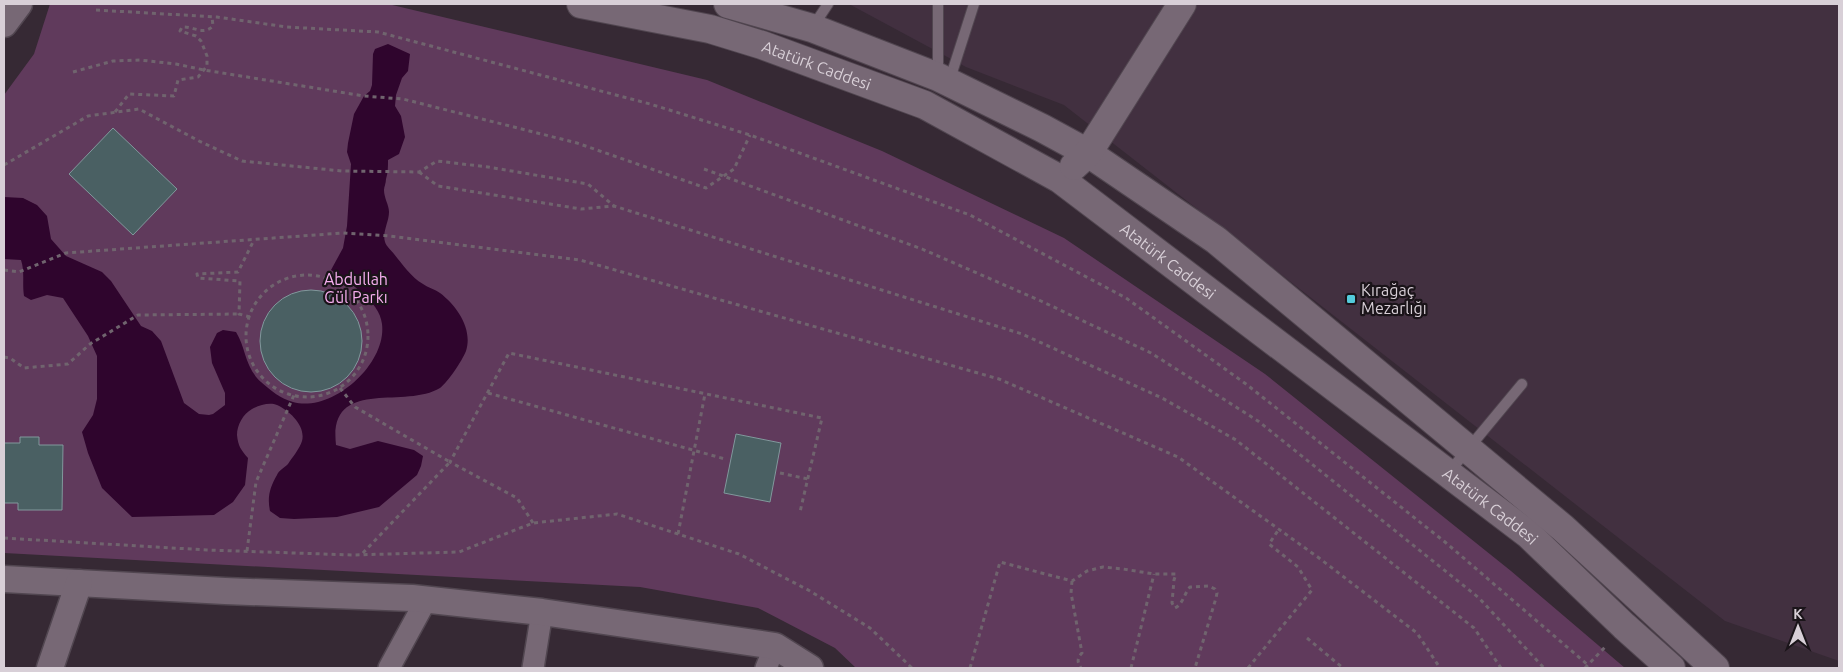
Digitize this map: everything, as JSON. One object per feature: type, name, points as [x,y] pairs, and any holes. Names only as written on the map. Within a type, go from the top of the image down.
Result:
[{"type":"main road","name":"Atatürk Caddesi","points":[[581,4],[710,29],[762,45],[925,105],[1060,179],[1528,534],[1624,626],[1672,668]]},
{"type":"main road","points":[[728,4],[812,28],[943,80],[1042,128],[1088,153],[1216,240],[1563,528],[1715,668]]},
{"type":"main road","points":[[1060,179],[1088,153],[1182,4]]},
{"type":"street","points":[[4,24],[19,4]]},
{"type":"street","points":[[4,579],[426,600],[542,612],[771,657],[810,668]]},
{"type":"street","points":[[50,668],[79,583]]},
{"type":"street","points":[[390,668],[426,600]]},
{"type":"street","points":[[534,668],[542,612]]},
{"type":"lane","points":[[812,28],[828,4]]},
{"type":"lane","points":[[938,4],[943,80]]},
{"type":"lane","points":[[943,80],[974,4]]},
{"type":"lane","points":[[1448,473],[1522,384]]},
{"type":"path","points":[[96,10],[212,17],[287,27],[378,32],[650,104],[750,135],[970,215],[1126,298],[1246,384],[1445,542],[1588,665]]},
{"type":"path","points":[[115,112],[129,94],[174,96],[178,80],[198,77],[207,66],[207,56],[201,41],[196,36],[180,31],[182,27],[186,27],[208,31],[213,26],[212,17]]},
{"type":"path","points":[[73,72],[113,61],[140,60],[176,64],[364,96],[403,99],[577,143],[706,188],[734,169],[750,135]]},
{"type":"path","points":[[4,165],[88,116],[139,109],[199,141],[242,161],[342,171],[419,172],[437,161],[498,168],[588,184],[614,206]]},
{"type":"path","points":[[704,169],[922,249],[1041,301],[1151,354],[1258,422],[1479,598],[1544,668]]},
{"type":"path","points":[[419,172],[438,186],[581,209],[614,206],[1022,334],[1162,398],[1236,440],[1474,628],[1501,668]]},
{"type":"path","points":[[4,270],[18,272],[66,252],[343,233],[390,236],[580,260],[999,379],[1178,458],[1319,558],[1417,633],[1440,668]]},
{"type":"path","points":[[239,314],[240,281],[198,278],[197,274],[238,272],[254,239]]},
{"type":"path","points":[[299,276],[318,276],[337,283],[352,295],[362,311],[368,331],[366,352],[358,371],[340,388],[324,395],[303,398],[282,392],[265,381],[252,364],[246,345],[247,326],[253,308],[265,292],[280,281],[299,276]]},
{"type":"path","points":[[4,357],[10,358],[24,368],[68,364],[90,344],[138,315],[239,314],[250,317]]},
{"type":"path","points":[[360,555],[450,462],[509,354],[822,418],[800,512]]},
{"type":"path","points":[[340,388],[356,407],[450,462],[517,498],[533,523]]},
{"type":"path","points":[[488,393],[725,459]]},
{"type":"path","points":[[678,534],[705,394]]},
{"type":"path","points":[[247,551],[256,482],[294,395]]},
{"type":"path","points":[[780,473],[808,479]]},
{"type":"path","points":[[4,538],[360,555],[459,552],[533,523],[617,514],[739,554],[810,591],[870,628],[912,668]]},
{"type":"path","points":[[1248,668],[1312,590],[1298,567],[1269,544],[1278,529]]},
{"type":"path","points":[[970,668],[1000,562],[1072,581]]},
{"type":"path","points":[[1081,668],[1078,657],[1082,653],[1070,593],[1072,581],[1087,571],[1103,567],[1154,574],[1176,574],[1172,603],[1175,608],[1180,606],[1185,593],[1190,587],[1209,586],[1215,589],[1217,593],[1195,668]]},
{"type":"path","points":[[1131,668],[1154,574]]},
{"type":"path","points":[[1307,638],[1343,668]]},
{"type":"shaded area","points":[[849,4],[1839,4],[1839,661],[1725,621],[1064,105],[966,67]]},
{"type":"shaded area","points":[[388,44],[410,54],[408,71],[402,78],[396,95],[395,106],[401,116],[405,137],[399,154],[388,160],[388,172],[384,190],[389,212],[384,234],[385,242],[415,278],[440,293],[458,311],[465,326],[468,343],[458,366],[440,388],[425,394],[356,402],[344,410],[337,424],[336,445],[350,449],[378,441],[414,450],[423,456],[417,475],[379,507],[337,517],[280,518],[270,511],[269,497],[271,488],[280,470],[288,464],[298,450],[303,435],[296,420],[287,411],[274,404],[264,404],[249,411],[243,417],[238,427],[239,445],[248,458],[245,485],[233,502],[214,515],[132,517],[102,488],[82,432],[93,415],[97,399],[97,356],[88,336],[63,298],[47,295],[31,300],[24,296],[21,260],[4,259],[4,197],[23,198],[37,205],[47,216],[51,239],[66,256],[102,272],[111,281],[141,326],[152,331],[161,341],[184,403],[199,414],[213,414],[225,405],[225,393],[212,363],[210,347],[217,333],[223,330],[236,332],[252,371],[261,382],[276,394],[293,402],[308,403],[324,400],[340,393],[354,382],[376,355],[381,339],[382,324],[376,308],[354,286],[331,270],[343,248],[347,226],[351,164],[347,152],[354,114],[372,85],[373,54],[375,49]]},
{"type":"green space","name":"Abdullah Gül Parkı","points":[[50,4],[388,4],[707,80],[882,151],[1064,238],[1265,374],[1511,571],[1625,668],[856,668],[835,648],[758,608],[640,587],[4,553],[4,95],[34,54]]},
{"type":"building","points":[[113,128],[177,189],[133,235],[69,174]]},
{"type":"building","points":[[311,290],[330,294],[347,305],[358,322],[362,341],[358,360],[347,377],[330,388],[311,392],[292,388],[275,377],[264,360],[260,341],[264,322],[275,305],[292,294]]},
{"type":"building","points":[[736,434],[781,443],[770,502],[724,493]]},
{"type":"building","points":[[20,437],[39,437],[39,445],[63,445],[62,510],[18,510],[18,503],[4,503],[4,443],[20,443]]},
{"type":"place","name":"Kırağaç Mezarlığı","points":[[1351,299]]}]
